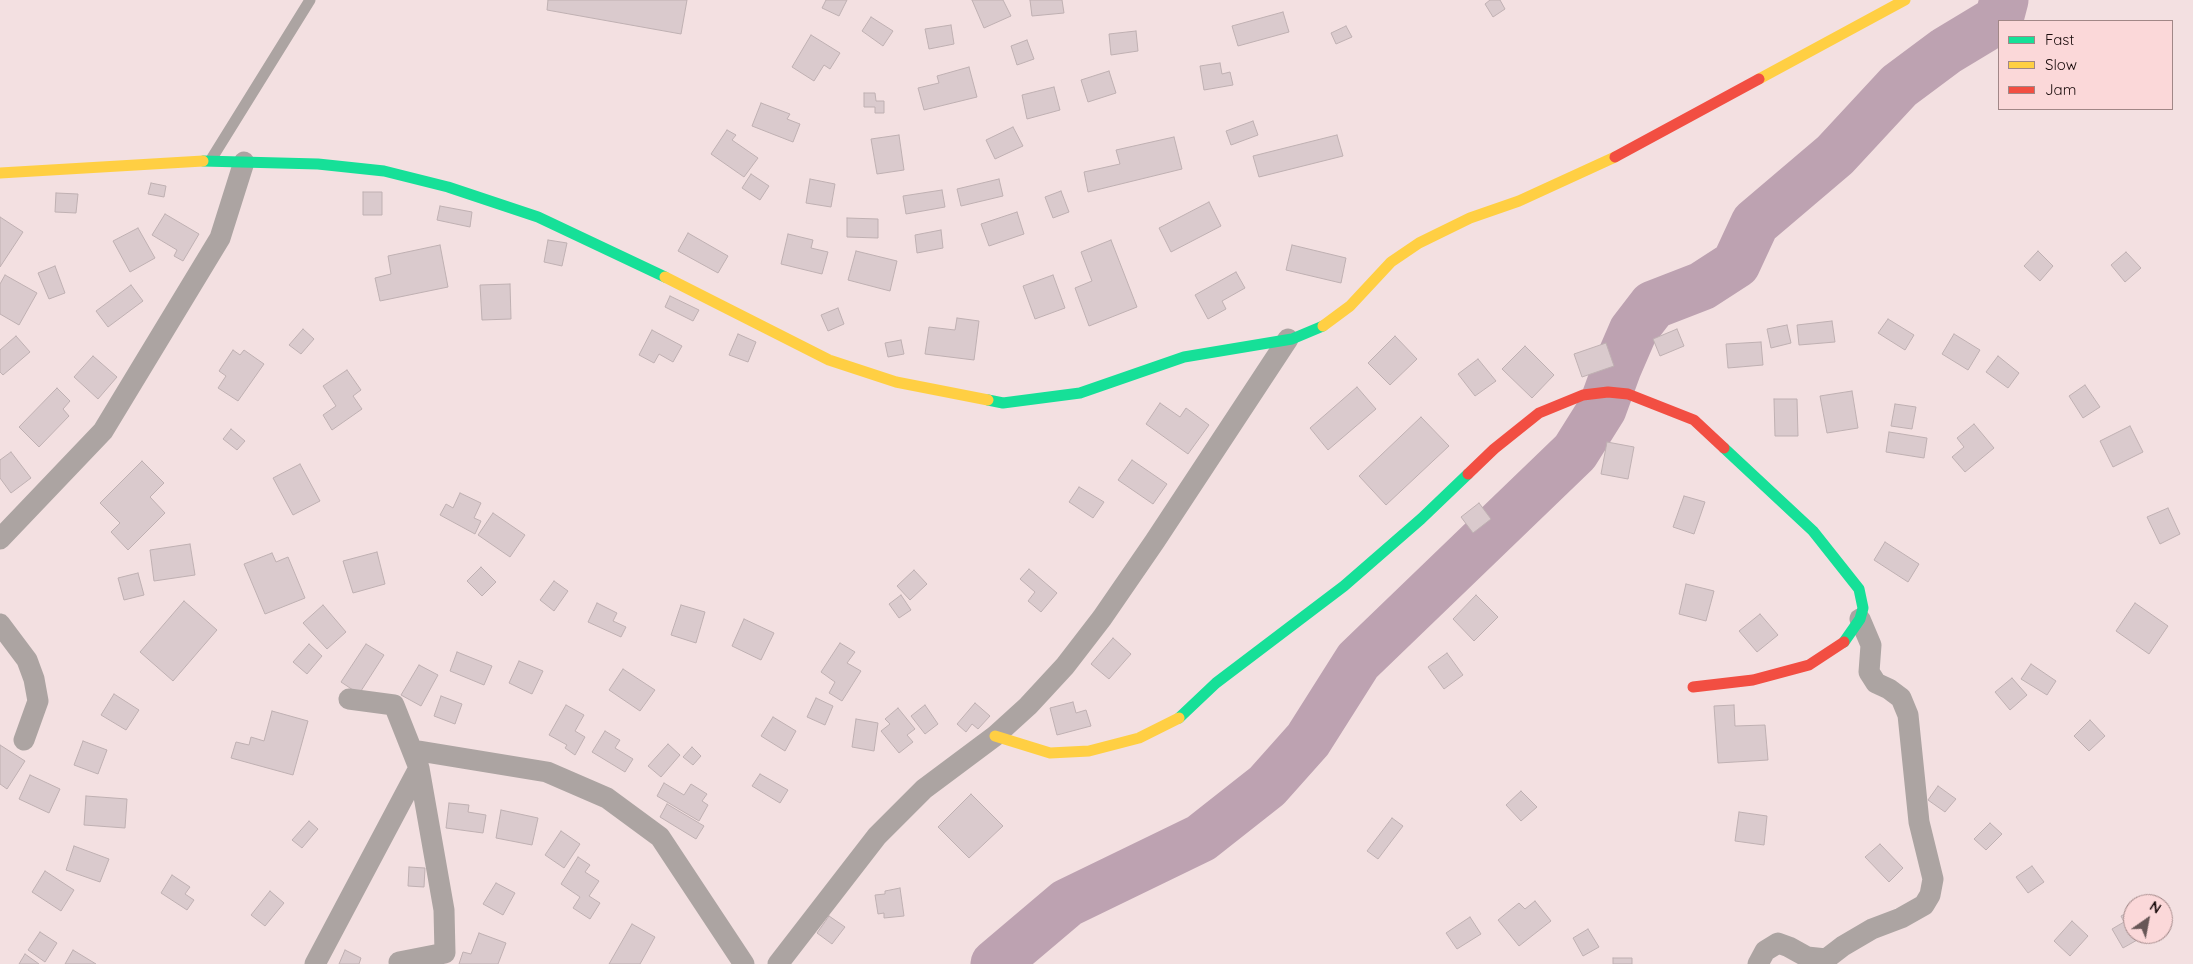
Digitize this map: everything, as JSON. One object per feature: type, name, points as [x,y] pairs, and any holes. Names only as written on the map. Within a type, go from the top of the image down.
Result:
[{"type":"street","points":[[0,173],[211,160],[318,164],[384,171],[448,187],[538,217],[656,272],[829,360],[896,382],[1003,402],[1080,393],[1184,357],[1288,339],[1319,330],[1350,306],[1391,262],[1419,243],[1470,218],[1519,201],[1626,152],[1905,0]]},
{"type":"street","points":[[0,539],[103,432],[220,238],[244,162]]},
{"type":"street","points":[[778,964],[877,836],[924,789],[995,736],[1028,706],[1066,666],[1102,618],[1288,339]]},
{"type":"street","points":[[995,736],[1050,753],[1089,751],[1139,738],[1179,718],[1216,683],[1344,586],[1421,519],[1494,449],[1539,413],[1583,395],[1608,392],[1628,394],[1694,420],[1813,532],[1858,589],[1863,608],[1860,619],[1844,643],[1809,665],[1753,680],[1693,687]]},
{"type":"street","points":[[1758,964],[1765,952],[1778,943],[1807,957],[1826,959],[1842,946],[1872,929],[1901,918],[1924,905],[1930,895],[1933,879],[1919,822],[1908,715],[1901,698],[1889,689],[1876,683],[1870,672],[1871,645],[1860,619]]},
{"type":"street","points":[[0,624],[27,660],[34,679],[38,702],[24,740]]},
{"type":"street","points":[[349,698],[394,705],[416,759],[444,910],[444,953],[399,962]]},
{"type":"street","points":[[315,964],[416,759]]},
{"type":"street","points":[[416,759],[547,772],[607,798],[660,837],[744,964]]},
{"type":"lane","points":[[211,160],[310,0]]},
{"type":"building","points":[[548,0],[687,0],[681,34],[547,10]]},
{"type":"building","points":[[826,0],[847,0],[839,16],[822,8]]},
{"type":"building","points":[[972,0],[1003,0],[1011,16],[984,28]]},
{"type":"building","points":[[1030,0],[1062,0],[1064,13],[1032,16]]},
{"type":"building","points":[[1490,0],[1500,0],[1505,9],[1493,17],[1485,4]]},
{"type":"building","points":[[1283,12],[1289,32],[1238,46],[1232,26]]},
{"type":"building","points":[[871,17],[893,31],[883,46],[862,31]]},
{"type":"building","points":[[951,25],[954,44],[929,49],[925,29]]},
{"type":"building","points":[[1346,26],[1352,37],[1336,44],[1331,33]]},
{"type":"building","points":[[1136,31],[1138,51],[1111,55],[1109,34]]},
{"type":"building","points":[[811,35],[840,53],[830,69],[824,65],[814,81],[792,67]]},
{"type":"building","points":[[1027,40],[1034,59],[1017,65],[1011,46]]},
{"type":"building","points":[[1220,63],[1222,74],[1230,72],[1233,85],[1204,90],[1200,66]]},
{"type":"building","points":[[969,67],[977,97],[924,110],[918,88],[939,83],[937,76]]},
{"type":"building","points":[[1109,71],[1116,93],[1088,102],[1081,80]]},
{"type":"building","points":[[1054,87],[1060,110],[1027,119],[1022,95]]},
{"type":"building","points":[[864,93],[875,93],[876,101],[884,101],[884,113],[875,113],[875,107],[864,107]]},
{"type":"building","points":[[761,103],[790,114],[787,119],[800,124],[793,142],[752,126]]},
{"type":"building","points":[[1253,121],[1258,135],[1231,145],[1226,131]]},
{"type":"building","points":[[1013,127],[1023,146],[995,159],[986,140]]},
{"type":"building","points":[[727,130],[736,135],[732,140],[758,158],[744,177],[711,154]]},
{"type":"building","points":[[899,135],[904,170],[877,174],[871,139]]},
{"type":"building","points":[[1337,135],[1343,156],[1259,177],[1253,156]]},
{"type":"building","points":[[1174,137],[1182,169],[1088,192],[1084,172],[1120,164],[1116,150]]},
{"type":"building","points":[[751,174],[769,186],[760,200],[742,188]]},
{"type":"building","points":[[810,179],[835,184],[831,207],[806,203]]},
{"type":"building","points":[[999,179],[1003,196],[961,206],[957,189]]},
{"type":"building","points":[[151,183],[166,186],[164,197],[148,194]]},
{"type":"building","points":[[942,190],[945,207],[906,214],[903,196]]},
{"type":"building","points":[[1061,191],[1069,212],[1053,218],[1045,197]]},
{"type":"building","points":[[363,192],[382,192],[382,215],[363,215]]},
{"type":"building","points":[[56,193],[78,194],[76,213],[55,212]]},
{"type":"building","points":[[1209,202],[1221,226],[1171,252],[1159,228]]},
{"type":"building","points":[[440,206],[472,212],[470,227],[437,220]]},
{"type":"building","points":[[1017,212],[1024,234],[989,246],[981,224]]},
{"type":"building","points":[[165,214],[199,234],[183,261],[174,256],[177,250],[152,235]]},
{"type":"building","points":[[0,217],[23,232],[0,267]]},
{"type":"building","points":[[847,218],[878,219],[878,238],[847,237]]},
{"type":"building","points":[[138,228],[155,258],[130,272],[113,241]]},
{"type":"building","points":[[941,230],[943,248],[917,253],[915,235]]},
{"type":"building","points":[[688,233],[728,256],[718,273],[678,251]]},
{"type":"building","points":[[788,234],[813,240],[811,248],[828,252],[822,274],[781,264]]},
{"type":"building","points":[[548,240],[567,243],[562,266],[544,262]]},
{"type":"building","points":[[1111,240],[1137,307],[1089,326],[1075,288],[1092,281],[1081,252]]},
{"type":"building","points":[[440,245],[448,287],[380,301],[375,278],[391,274],[388,256]]},
{"type":"building","points":[[1292,245],[1346,258],[1341,283],[1286,270]]},
{"type":"building","points":[[856,251],[897,261],[890,291],[848,280]]},
{"type":"building","points":[[2038,251],[2053,266],[2040,281],[2024,266]]},
{"type":"building","points":[[2126,252],[2141,268],[2125,282],[2111,265]]},
{"type":"building","points":[[55,266],[65,293],[49,299],[38,273]]},
{"type":"building","points":[[1236,272],[1245,288],[1222,301],[1226,309],[1208,319],[1195,295]]},
{"type":"building","points":[[5,275],[37,293],[19,325],[0,314],[0,284]]},
{"type":"building","points":[[1053,275],[1065,308],[1035,319],[1023,286]]},
{"type":"building","points":[[510,284],[511,319],[482,320],[480,285]]},
{"type":"building","points":[[131,285],[143,301],[108,327],[96,311]]},
{"type":"building","points":[[670,296],[699,310],[693,321],[665,307]]},
{"type":"building","points":[[838,308],[844,324],[828,331],[821,315]]},
{"type":"building","points":[[957,318],[979,321],[974,360],[925,354],[929,327],[955,330]]},
{"type":"building","points":[[1888,319],[1914,335],[1905,350],[1878,333]]},
{"type":"building","points":[[1832,321],[1835,342],[1799,345],[1797,325]]},
{"type":"building","points":[[1787,325],[1791,343],[1771,348],[1767,329]]},
{"type":"building","points":[[303,329],[314,339],[301,354],[289,345]]},
{"type":"building","points":[[1677,329],[1684,346],[1660,356],[1653,339]]},
{"type":"building","points":[[652,330],[682,346],[673,362],[659,354],[654,363],[639,355]]},
{"type":"building","points":[[738,334],[756,342],[748,362],[729,355]]},
{"type":"building","points":[[1954,334],[1980,350],[1968,370],[1942,354]]},
{"type":"building","points":[[16,336],[30,352],[3,375],[0,372],[0,350]]},
{"type":"building","points":[[1395,336],[1417,359],[1390,385],[1368,363]]},
{"type":"building","points":[[901,340],[904,354],[888,357],[885,343]]},
{"type":"building","points":[[1761,342],[1763,365],[1728,368],[1726,344]]},
{"type":"building","points":[[1606,343],[1614,366],[1582,377],[1574,354]]},
{"type":"building","points":[[1525,346],[1554,375],[1532,398],[1502,369]]},
{"type":"building","points":[[233,350],[240,355],[244,350],[264,364],[238,401],[218,388],[226,376],[219,371]]},
{"type":"building","points":[[93,356],[117,377],[98,399],[74,377]]},
{"type":"building","points":[[1998,356],[2019,373],[2008,388],[1986,372]]},
{"type":"building","points":[[1478,359],[1496,381],[1475,396],[1458,374]]},
{"type":"building","points":[[347,370],[361,390],[353,396],[362,409],[332,430],[323,415],[336,406],[323,386]]},
{"type":"building","points":[[2085,385],[2100,407],[2083,418],[2069,396]]},
{"type":"building","points":[[1357,387],[1376,409],[1328,450],[1310,428]]},
{"type":"building","points":[[57,388],[70,401],[63,409],[69,416],[39,447],[19,427]]},
{"type":"building","points":[[1852,391],[1858,428],[1827,433],[1820,396]]},
{"type":"building","points":[[1774,399],[1797,399],[1798,436],[1775,436]]},
{"type":"building","points":[[1160,403],[1180,417],[1186,408],[1209,425],[1188,454],[1146,424]]},
{"type":"building","points":[[1895,404],[1916,407],[1912,429],[1891,426]]},
{"type":"building","points":[[1421,417],[1449,446],[1386,505],[1359,476]]},
{"type":"building","points":[[1974,424],[1994,448],[1965,472],[1952,457],[1964,447],[1957,438]]},
{"type":"building","points":[[2130,426],[2143,452],[2113,467],[2100,441]]},
{"type":"building","points":[[231,429],[245,441],[237,450],[223,439]]},
{"type":"building","points":[[1889,432],[1927,438],[1924,458],[1886,452]]},
{"type":"building","points":[[1607,442],[1634,447],[1628,479],[1601,474]]},
{"type":"building","points":[[11,452],[31,478],[11,493],[0,478],[0,460]]},
{"type":"building","points":[[1132,460],[1167,484],[1153,504],[1118,480]]},
{"type":"building","points":[[142,461],[164,483],[150,497],[165,513],[128,550],[111,532],[120,523],[100,503]]},
{"type":"building","points":[[300,464],[320,501],[293,515],[273,478]]},
{"type":"building","points":[[1079,487],[1104,502],[1093,518],[1069,502]]},
{"type":"building","points":[[460,493],[481,503],[474,518],[481,521],[475,534],[440,515],[446,504],[453,508]]},
{"type":"building","points":[[1684,496],[1705,502],[1694,534],[1673,527]]},
{"type":"building","points":[[1479,503],[1491,519],[1473,533],[1461,517]]},
{"type":"building","points":[[2168,508],[2180,534],[2160,544],[2147,517]]},
{"type":"building","points":[[493,513],[525,535],[510,557],[478,535]]},
{"type":"building","points":[[1885,542],[1919,564],[1908,582],[1874,560]]},
{"type":"building","points":[[190,544],[195,575],[154,581],[150,550]]},
{"type":"building","points":[[377,552],[385,584],[353,593],[343,561]]},
{"type":"building","points":[[272,553],[276,562],[288,557],[305,598],[265,614],[244,564]]},
{"type":"building","points":[[481,567],[496,582],[482,596],[467,581]]},
{"type":"building","points":[[1029,569],[1057,593],[1041,612],[1028,601],[1035,592],[1020,579]]},
{"type":"building","points":[[914,570],[927,584],[910,600],[897,586]]},
{"type":"building","points":[[138,573],[144,595],[124,600],[118,578]]},
{"type":"building","points":[[554,581],[568,591],[554,611],[540,600]]},
{"type":"building","points":[[1686,584],[1714,591],[1706,621],[1679,614]]},
{"type":"building","points":[[901,595],[911,610],[899,618],[889,604]]},
{"type":"building","points":[[1476,595],[1498,617],[1474,641],[1453,619]]},
{"type":"building","points":[[184,601],[217,630],[173,681],[140,652]]},
{"type":"building","points":[[597,603],[617,613],[613,621],[626,627],[621,637],[588,622]]},
{"type":"building","points":[[2135,603],[2168,626],[2149,654],[2116,631]]},
{"type":"building","points":[[323,605],[346,632],[327,649],[303,623]]},
{"type":"building","points":[[681,605],[705,612],[696,643],[671,635]]},
{"type":"building","points":[[1760,614],[1778,635],[1757,652],[1739,631]]},
{"type":"building","points":[[744,619],[774,633],[761,660],[732,646]]},
{"type":"building","points":[[1113,638],[1131,654],[1109,679],[1091,664]]},
{"type":"building","points":[[840,643],[855,652],[847,663],[861,671],[842,701],[829,693],[835,682],[821,672]]},
{"type":"building","points":[[309,644],[322,656],[307,674],[293,662]]},
{"type":"building","points":[[366,644],[384,655],[359,694],[341,682]]},
{"type":"building","points":[[457,652],[492,666],[484,685],[450,671]]},
{"type":"building","points":[[1447,653],[1463,675],[1444,689],[1428,667]]},
{"type":"building","points":[[519,661],[543,671],[532,694],[509,683]]},
{"type":"building","points":[[2031,664],[2056,681],[2047,695],[2021,679]]},
{"type":"building","points":[[419,665],[438,675],[421,706],[401,695]]},
{"type":"building","points":[[623,669],[655,690],[640,711],[609,690]]},
{"type":"building","points":[[2012,678],[2027,695],[2010,710],[1995,692]]},
{"type":"building","points":[[114,694],[139,710],[126,730],[101,715]]},
{"type":"building","points":[[441,696],[462,704],[455,724],[434,716]]},
{"type":"building","points":[[816,698],[833,706],[825,725],[807,717]]},
{"type":"building","points":[[1073,702],[1076,713],[1086,710],[1091,726],[1057,735],[1050,708]]},
{"type":"building","points":[[975,703],[990,716],[978,729],[972,724],[966,732],[957,724]]},
{"type":"building","points":[[566,705],[584,715],[575,731],[585,737],[575,755],[565,748],[567,745],[549,735]]},
{"type":"building","points":[[925,705],[938,724],[925,734],[911,716]]},
{"type":"building","points":[[1734,705],[1735,726],[1765,725],[1768,760],[1718,763],[1714,706]]},
{"type":"building","points":[[898,708],[915,729],[907,735],[913,742],[899,753],[881,731],[890,724],[885,719]]},
{"type":"building","points":[[272,711],[308,721],[293,775],[231,758],[236,742],[249,745],[251,737],[264,741]]},
{"type":"building","points":[[773,717],[796,731],[785,751],[761,736]]},
{"type":"building","points":[[856,719],[878,723],[874,751],[852,747]]},
{"type":"building","points":[[2090,720],[2105,736],[2089,751],[2074,736]]},
{"type":"building","points":[[605,731],[620,740],[615,748],[633,759],[625,772],[592,752]]},
{"type":"building","points":[[83,741],[107,750],[98,774],[74,765]]},
{"type":"building","points":[[668,744],[680,755],[661,777],[648,766]]},
{"type":"building","points":[[0,745],[25,761],[7,789],[0,784]]},
{"type":"building","points":[[692,747],[701,756],[693,765],[683,757]]},
{"type":"building","points":[[760,774],[788,790],[780,803],[752,786]]},
{"type":"building","points":[[30,775],[60,789],[49,813],[19,799]]},
{"type":"building","points":[[664,783],[684,795],[691,784],[707,794],[702,801],[708,805],[699,821],[657,796]]},
{"type":"building","points":[[1938,786],[1956,799],[1945,812],[1928,800]]},
{"type":"building","points":[[1521,791],[1537,807],[1521,821],[1506,805]]},
{"type":"building","points":[[971,794],[1003,826],[969,858],[938,827]]},
{"type":"building","points":[[86,796],[127,799],[125,828],[84,825]]},
{"type":"building","points":[[449,803],[469,805],[468,812],[486,815],[483,833],[446,828]]},
{"type":"building","points":[[667,804],[704,826],[696,839],[660,817]]},
{"type":"building","points":[[501,810],[538,818],[532,845],[496,838]]},
{"type":"building","points":[[1739,812],[1767,816],[1764,845],[1735,841]]},
{"type":"building","points":[[1392,818],[1403,826],[1378,859],[1367,851]]},
{"type":"building","points":[[309,821],[318,829],[302,848],[292,840]]},
{"type":"building","points":[[1990,823],[2002,834],[1986,850],[1974,839]]},
{"type":"building","points":[[561,831],[580,844],[564,868],[545,855]]},
{"type":"building","points":[[1880,844],[1903,868],[1889,882],[1865,857]]},
{"type":"building","points":[[74,846],[109,859],[100,882],[66,870]]},
{"type":"building","points":[[578,857],[590,865],[585,872],[599,881],[589,896],[600,903],[590,919],[573,908],[580,897],[561,884]]},
{"type":"building","points":[[2032,866],[2044,882],[2028,893],[2016,877]]},
{"type":"building","points":[[409,867],[425,868],[424,887],[408,886]]},
{"type":"building","points":[[45,871],[74,890],[61,911],[32,892]]},
{"type":"building","points":[[172,875],[190,887],[185,894],[194,900],[187,910],[161,893]]},
{"type":"building","points":[[496,883],[515,893],[503,915],[483,904]]},
{"type":"building","points":[[900,888],[904,916],[884,918],[884,913],[878,914],[875,895],[885,894],[885,891]]},
{"type":"building","points":[[270,891],[284,903],[265,926],[251,915]]},
{"type":"building","points":[[1535,901],[1551,921],[1519,946],[1498,920],[1519,903],[1525,909]]},
{"type":"building","points":[[829,916],[845,927],[832,944],[817,933]]},
{"type":"building","points":[[1470,917],[1481,934],[1457,949],[1446,933]]},
{"type":"building","points":[[2072,921],[2088,936],[2070,956],[2054,941]]},
{"type":"building","points":[[2123,923],[2123,944],[2130,944],[2123,948],[2112,929]]},
{"type":"building","points":[[632,924],[655,937],[640,964],[609,964]]},
{"type":"building","points":[[1588,929],[1599,947],[1583,956],[1573,938]]},
{"type":"building","points":[[40,932],[57,943],[45,962],[28,950]]},
{"type":"building","points":[[479,933],[506,943],[498,964],[459,964],[463,952],[471,954]]},
{"type":"building","points":[[73,950],[96,964],[65,964]]},
{"type":"building","points":[[345,950],[361,958],[359,964],[339,964]]},
{"type":"building","points":[[25,954],[39,964],[19,964]]},
{"type":"building","points":[[1613,958],[1632,958],[1632,964],[1613,964]]},
{"type":"waterway","points":[[995,964],[1067,903],[1201,838],[1267,786],[1308,740],[1358,661],[1575,452],[1602,409],[1633,331],[1653,305],[1702,286],[1736,264],[1755,223],[1835,155],[1899,86],[1946,51],[1999,19],[2004,0]]},
{"type":"traffic: fast","points":[[203,161],[318,164],[384,171],[448,187],[538,217],[665,277]]},
{"type":"traffic: fast","points":[[988,400],[1003,403],[1080,393],[1184,357],[1292,339],[1323,326]]},
{"type":"traffic: fast","points":[[1724,448],[1813,531],[1859,589],[1863,608],[1860,619],[1844,642]]},
{"type":"traffic: fast","points":[[1179,718],[1216,683],[1344,586],[1421,519],[1468,474]]},
{"type":"traffic: slow","points":[[1759,79],[1905,0]]},
{"type":"traffic: slow","points":[[1323,326],[1350,306],[1391,262],[1419,243],[1470,218],[1519,201],[1615,157]]},
{"type":"traffic: slow","points":[[0,173],[203,161]]},
{"type":"traffic: slow","points":[[665,277],[829,360],[896,382],[988,400]]},
{"type":"traffic: slow","points":[[995,736],[1050,753],[1089,751],[1139,738],[1179,718]]},
{"type":"traffic: jam","points":[[1615,157],[1759,79]]},
{"type":"traffic: jam","points":[[1468,474],[1494,449],[1539,413],[1583,395],[1608,392],[1628,394],[1694,420],[1724,448]]},
{"type":"traffic: jam","points":[[1693,687],[1753,680],[1809,665],[1844,642]]}]
